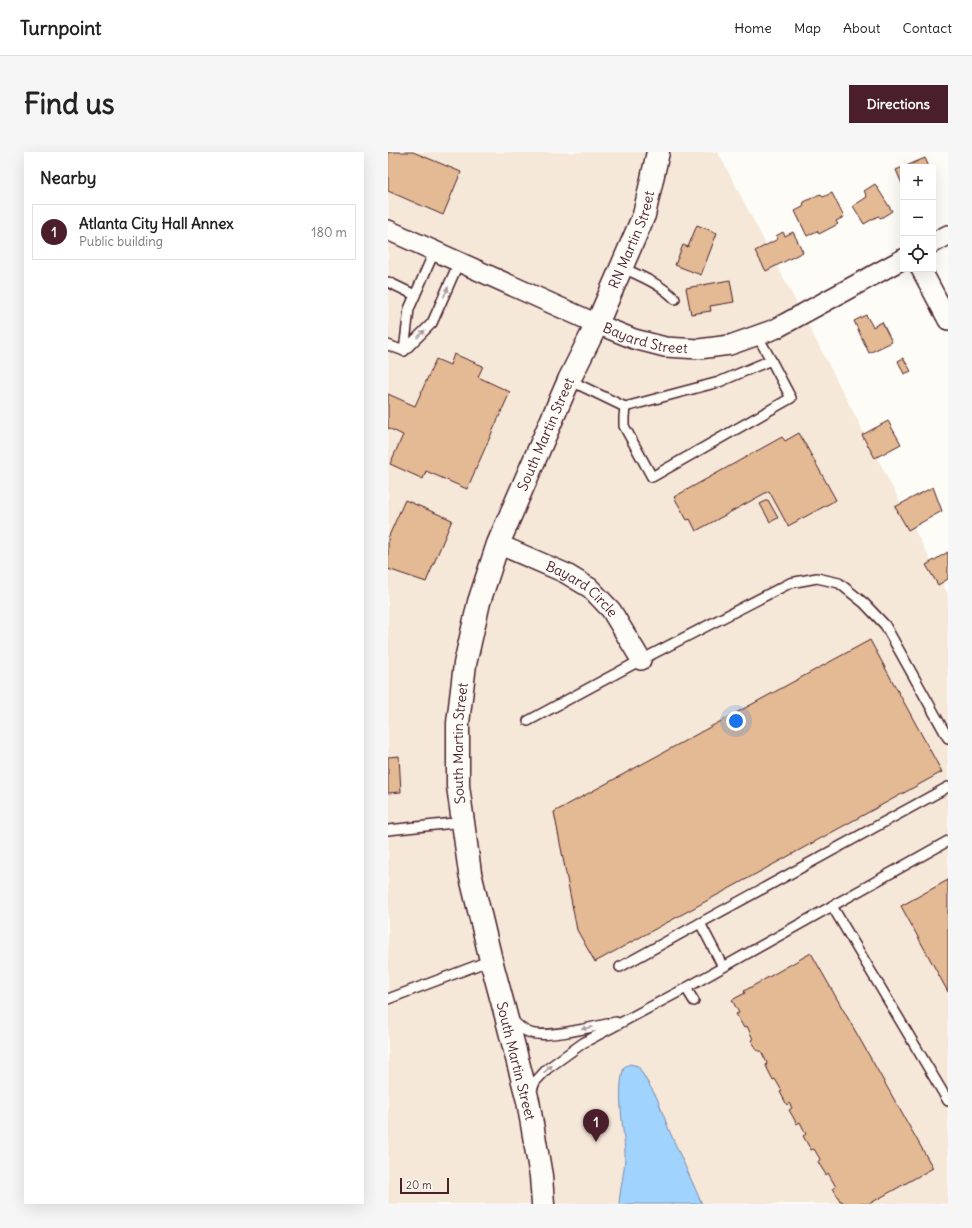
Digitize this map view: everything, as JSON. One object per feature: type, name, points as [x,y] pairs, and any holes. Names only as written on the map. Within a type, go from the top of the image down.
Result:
[{"type":"street","name":"RN Martin Street","points":[[597,324],[644,215],[658,152]]},
{"type":"street","name":"Bayard Street","points":[[388,230],[597,324],[634,339],[665,347],[699,349],[730,345],[775,329],[900,261]]},
{"type":"street","points":[[936,241],[948,235]]},
{"type":"street","points":[[923,272],[948,320]]},
{"type":"street","name":"South Martin Street","points":[[543,1204],[541,1176],[528,1101],[470,873],[458,786],[458,724],[465,664],[479,602],[498,544],[569,380],[597,324]]},
{"type":"street","name":"Bayard Circle","points":[[498,544],[565,573],[590,588],[611,610],[641,660]]},
{"type":"lane","points":[[404,351],[408,309],[434,250]]},
{"type":"lane","points":[[404,351],[432,323],[459,262]]},
{"type":"lane","points":[[621,267],[668,291],[675,299]]},
{"type":"lane","points":[[388,282],[415,295]]},
{"type":"lane","points":[[625,407],[624,426],[652,477],[791,398],[757,335]]},
{"type":"lane","points":[[388,345],[404,351]]},
{"type":"lane","points":[[569,380],[625,407],[719,382],[771,360]]},
{"type":"lane","points":[[528,721],[641,660],[790,583],[817,578],[839,583],[864,603],[885,625],[948,738]]},
{"type":"lane","points":[[620,967],[948,788]]},
{"type":"lane","points":[[388,830],[463,822]]},
{"type":"lane","points":[[528,1101],[535,1082],[547,1069],[583,1043],[686,988],[948,841]]},
{"type":"lane","points":[[832,906],[948,1101]]},
{"type":"lane","points":[[700,923],[723,967]]},
{"type":"lane","points":[[388,999],[491,960]]},
{"type":"lane","points":[[686,988],[694,1001]]},
{"type":"lane","points":[[505,1012],[518,1025],[529,1033],[542,1036],[625,1021]]},
{"type":"shaded area","points":[[388,152],[718,152],[948,594],[948,1204],[388,1204]]},
{"type":"water","points":[[630,1064],[638,1066],[657,1098],[669,1130],[702,1204],[619,1204],[625,1154],[621,1110],[621,1088],[624,1067]]},
{"type":"building","points":[[388,152],[413,152],[461,172],[443,215],[388,191]]},
{"type":"building","points":[[925,158],[928,164],[911,164]]},
{"type":"building","points":[[900,168],[900,179],[896,170]]},
{"type":"building","points":[[875,184],[892,211],[881,218],[878,216],[864,224],[853,206],[867,197],[864,191]]},
{"type":"building","points":[[832,193],[844,217],[836,221],[838,224],[819,234],[817,231],[807,236],[795,211],[803,207],[804,202],[820,194],[823,197]]},
{"type":"building","points":[[697,225],[717,233],[701,275],[675,265],[683,245],[688,247]]},
{"type":"building","points":[[783,232],[785,236],[793,232],[803,252],[766,271],[755,251],[778,239],[776,236]]},
{"type":"building","points":[[730,280],[734,302],[710,306],[711,311],[691,314],[686,288]]},
{"type":"building","points":[[866,315],[873,327],[882,322],[892,342],[869,353],[854,321]]},
{"type":"building","points":[[454,354],[483,366],[478,377],[510,392],[467,489],[426,471],[423,479],[390,464],[403,435],[388,428],[388,394],[415,406],[436,359],[450,365]]},
{"type":"building","points":[[903,358],[911,371],[904,374],[898,361]]},
{"type":"building","points":[[888,421],[901,444],[875,458],[862,435]]},
{"type":"building","points":[[799,433],[836,500],[788,526],[769,491],[696,531],[690,519],[687,520],[674,497],[782,437],[785,441]]},
{"type":"building","points":[[933,487],[942,511],[908,530],[895,507]]},
{"type":"building","points":[[405,500],[452,520],[426,582],[388,569],[388,538]]},
{"type":"building","points":[[768,500],[778,518],[770,522],[760,504]]},
{"type":"building","points":[[948,552],[948,579],[938,585],[926,565]]},
{"type":"building","points":[[870,640],[942,772],[595,962],[577,930],[554,812]]},
{"type":"building","points":[[399,756],[401,792],[388,793],[388,757]]},
{"type":"building","points":[[948,880],[948,992],[901,906]]},
{"type":"building","points":[[811,953],[933,1168],[869,1204],[844,1204],[840,1201],[833,1188],[836,1187],[828,1173],[826,1175],[818,1162],[820,1159],[814,1149],[811,1150],[803,1136],[806,1134],[800,1122],[797,1124],[789,1110],[792,1108],[789,1103],[787,1105],[780,1092],[782,1091],[775,1079],[773,1080],[761,1051],[758,1051],[751,1040],[753,1039],[747,1026],[744,1028],[736,1014],[739,1013],[732,1000],[745,993],[744,991]]},
{"type":"place","name":"Atlanta City Hall Annex","points":[[596,1142]]}]
